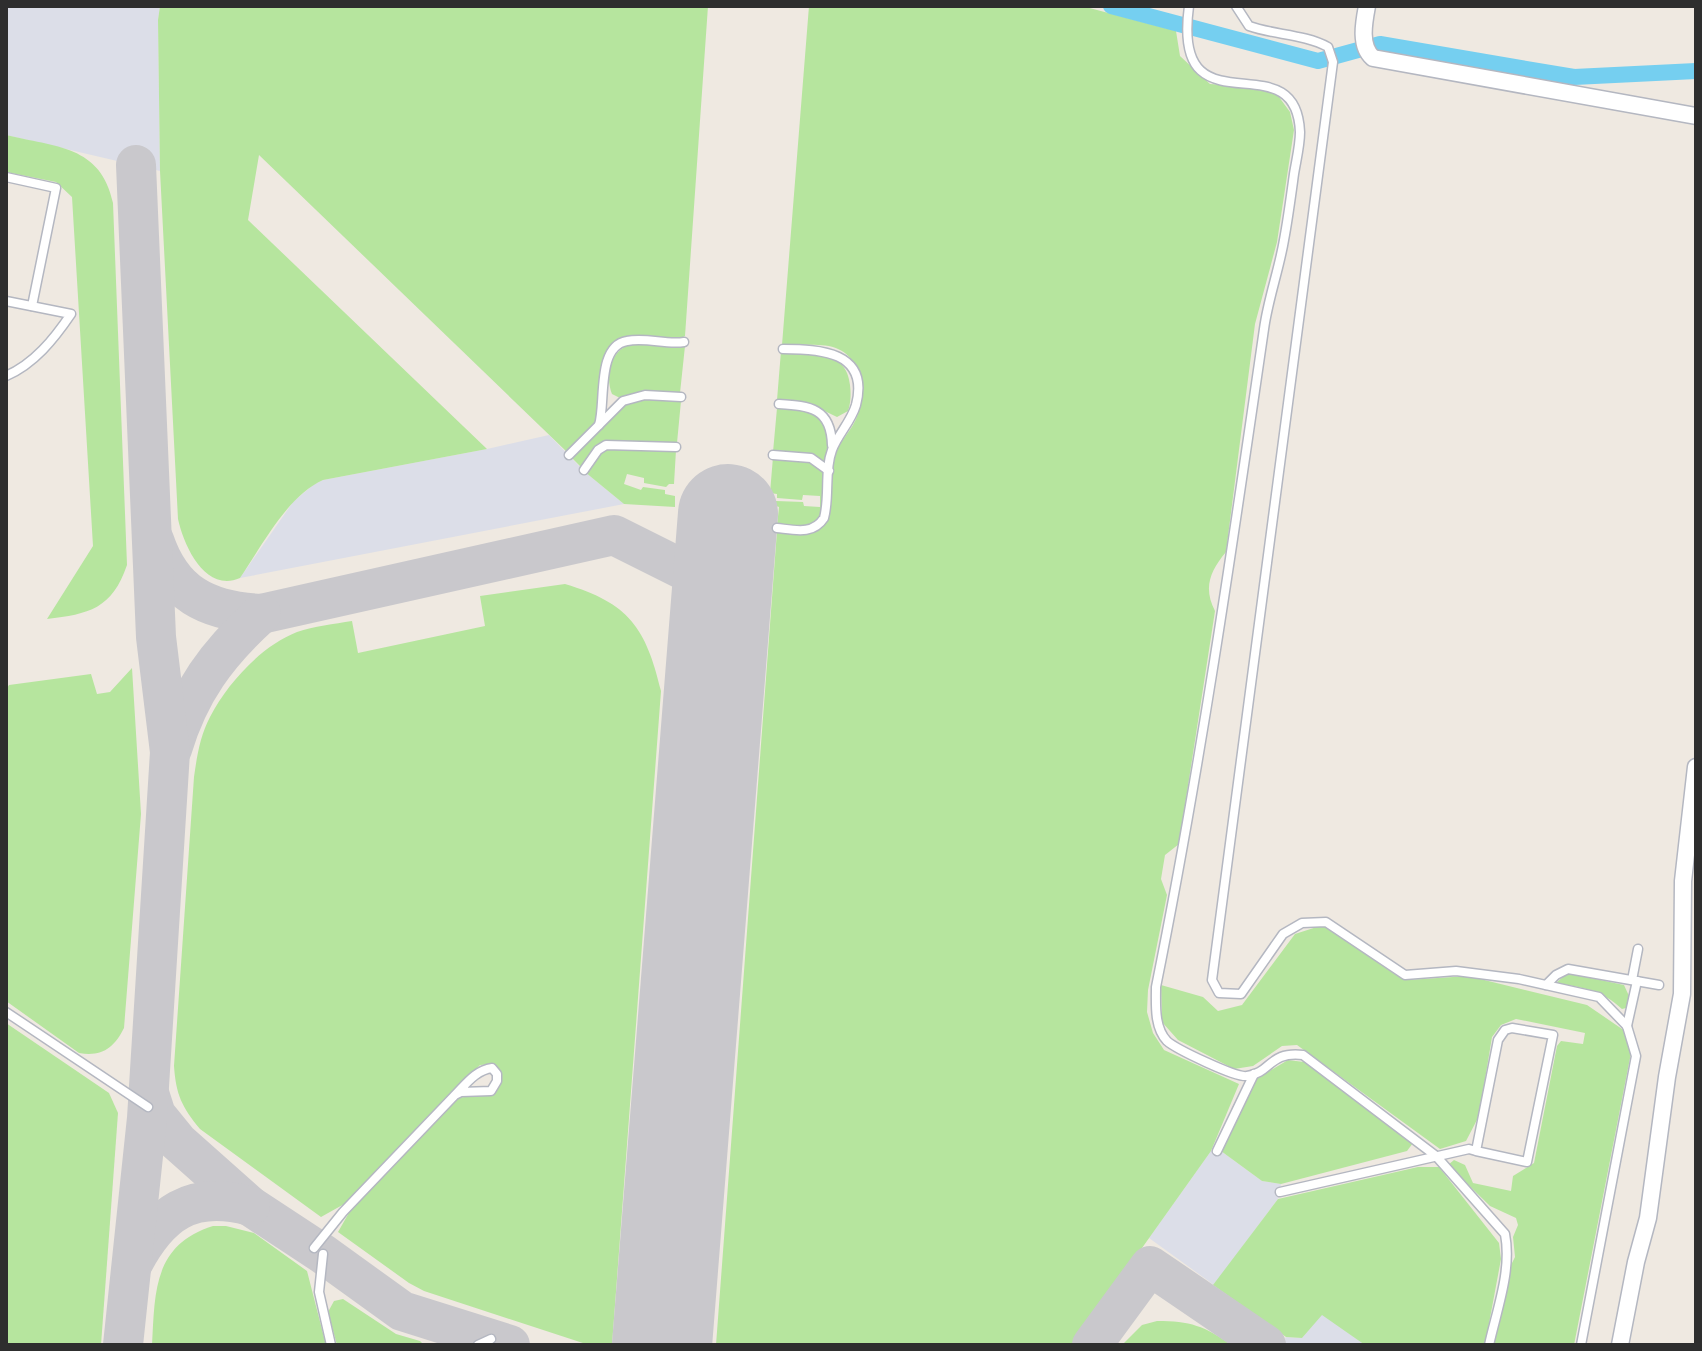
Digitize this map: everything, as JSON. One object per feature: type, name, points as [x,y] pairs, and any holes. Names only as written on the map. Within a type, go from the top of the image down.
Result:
[{"type":"street","points":[[1367,6],[1363,27],[1366,48],[1378,60],[1696,116]]},
{"type":"street","points":[[1620,1345],[1648,1218],[1682,994],[1683,881],[1696,767]]},
{"type":"lane","points":[[1236,6],[1249,26],[1271,34],[1314,40],[1328,47],[1333,62],[1212,980],[1219,993],[1241,994],[1283,934],[1302,923],[1326,922],[1405,975],[1456,971],[1519,979],[1599,997],[1627,1026]]},
{"type":"lane","points":[[1188,10],[1187,49],[1194,65],[1208,77],[1273,88],[1288,99],[1298,115],[1300,135],[1284,242],[1266,313],[1224,612],[1186,842],[1156,998],[1159,1027],[1168,1042],[1230,1074],[1244,1077],[1254,1074],[1278,1057],[1289,1053],[1303,1055],[1436,1156],[1505,1234],[1508,1249],[1506,1269],[1489,1345]]},
{"type":"lane","points":[[6,177],[56,188],[32,306]]},
{"type":"lane","points":[[6,301],[71,314],[57,335],[35,358],[6,376]]},
{"type":"lane","points":[[599,425],[603,412],[604,369],[616,347],[630,340],[684,342]]},
{"type":"lane","points":[[783,349],[821,349],[834,354],[851,367],[856,378],[856,406],[832,448]]},
{"type":"lane","points":[[569,455],[623,401],[635,396],[681,397]]},
{"type":"lane","points":[[777,528],[808,530],[820,525],[826,512],[832,448],[832,433],[824,416],[806,406],[779,404]]},
{"type":"lane","points":[[584,470],[598,450],[606,445],[676,447]]},
{"type":"lane","points":[[773,455],[811,458],[829,471]]},
{"type":"lane","points":[[1581,1345],[1636,1056],[1627,1026],[1638,949]]},
{"type":"lane","points":[[1546,985],[1568,969],[1659,985]]},
{"type":"lane","points":[[6,1012],[148,1107]]},
{"type":"lane","points":[[1280,1192],[1469,1149],[1476,1151],[1527,1162],[1553,1035],[1512,1028],[1505,1030],[1498,1040],[1476,1151]]},
{"type":"lane","points":[[314,1248],[343,1212],[455,1095],[482,1069],[492,1068],[497,1074],[491,1091],[455,1095]]},
{"type":"lane","points":[[1217,1151],[1254,1074]]},
{"type":"lane","points":[[323,1254],[319,1292],[331,1345]]},
{"type":"lane","points":[[478,1345],[491,1339]]},
{"type":"shaded area","points":[[6,6],[160,6],[160,171],[6,135]]},
{"type":"shaded area","points":[[549,435],[585,472],[624,504],[240,578],[293,502],[323,480]]},
{"type":"shaded area","points":[[1211,1151],[1221,1151],[1262,1181],[1281,1184],[1278,1199],[1214,1285],[1149,1238]]},
{"type":"shaded area","points":[[1322,1314],[1365,1345],[1281,1345],[1286,1337],[1302,1338]]},
{"type":"green space","points":[[160,6],[708,6],[685,336],[679,339],[619,338],[605,356],[601,369],[598,421],[568,453],[259,155],[248,220],[487,449],[323,480],[310,487],[287,510],[240,578],[228,581],[216,579],[198,564],[191,553],[178,519],[160,171]]},
{"type":"green space","points":[[809,6],[1082,6],[1176,31],[1180,56],[1210,84],[1264,88],[1279,97],[1290,112],[1294,130],[1277,242],[1255,324],[1226,552],[1210,580],[1209,595],[1215,611],[1179,844],[1165,855],[1161,879],[1167,895],[1148,990],[1147,1012],[1153,1033],[1164,1050],[1239,1084],[1211,1151],[1073,1345],[716,1345],[777,531],[810,533],[825,522],[831,505],[834,458],[856,420],[861,396],[860,377],[846,354],[825,346],[782,345]]},
{"type":"green space","points":[[6,135],[58,146],[87,159],[107,184],[113,203],[127,565],[114,591],[97,607],[75,615],[47,619],[93,546],[72,197],[56,182],[6,172]]},
{"type":"green space","points":[[631,344],[685,346],[680,393],[645,390],[620,398],[612,394],[609,379],[611,364],[618,352]]},
{"type":"green space","points":[[781,351],[825,355],[842,365],[850,385],[848,411],[837,417],[806,402],[777,400]]},
{"type":"green space","points":[[641,399],[681,401],[677,443],[605,442],[583,469],[571,457],[627,403]]},
{"type":"green space","points":[[777,408],[803,409],[822,418],[829,434],[825,462],[813,456],[773,452]]},
{"type":"green space","points":[[607,447],[676,450],[674,484],[666,487],[644,483],[644,478],[627,474],[624,484],[641,490],[643,487],[665,490],[665,494],[675,496],[675,507],[624,504],[585,472]]},
{"type":"green space","points":[[773,457],[805,459],[817,462],[823,468],[824,503],[819,520],[814,524],[777,526],[779,507],[776,501],[803,502],[804,506],[820,507],[820,496],[803,495],[802,500],[777,498],[777,494],[770,493]]},
{"type":"green space","points":[[565,584],[605,600],[631,621],[649,650],[661,691],[612,1345],[589,1345],[424,1291],[338,1232],[350,1211],[455,1098],[494,1094],[501,1084],[500,1072],[492,1064],[480,1065],[346,1203],[321,1217],[200,1129],[181,1100],[174,1066],[196,761],[207,724],[217,704],[236,679],[258,656],[297,632],[352,621],[358,653],[485,626],[480,596]]},
{"type":"green space","points":[[132,668],[141,814],[124,1028],[106,1050],[94,1054],[79,1053],[6,1001],[6,690],[9,685],[91,674],[97,694],[110,692]]},
{"type":"green space","points":[[1323,925],[1408,980],[1468,976],[1587,1005],[1625,1031],[1631,1053],[1574,1345],[1492,1345],[1508,1271],[1515,1257],[1513,1237],[1518,1225],[1516,1218],[1490,1206],[1448,1165],[1454,1160],[1465,1165],[1473,1183],[1511,1191],[1513,1176],[1534,1163],[1557,1046],[1561,1041],[1583,1044],[1585,1033],[1516,1019],[1501,1025],[1492,1037],[1479,1116],[1466,1141],[1440,1149],[1297,1045],[1282,1046],[1253,1066],[1234,1069],[1178,1040],[1162,1022],[1161,985],[1203,997],[1218,1011],[1242,1005],[1295,934]]},
{"type":"green space","points":[[1572,974],[1624,985],[1629,996],[1626,1008],[1622,1009],[1591,990],[1556,983]]},
{"type":"green space","points":[[6,1023],[109,1093],[118,1113],[101,1345],[6,1345]]},
{"type":"green space","points":[[1288,1060],[1304,1062],[1413,1143],[1407,1151],[1281,1184],[1262,1181],[1221,1151],[1256,1079]]},
{"type":"green space","points":[[1418,1167],[1439,1167],[1499,1243],[1501,1259],[1485,1345],[1365,1345],[1322,1315],[1302,1338],[1286,1337],[1213,1285],[1278,1199]]},
{"type":"green space","points":[[213,1226],[254,1233],[307,1271],[326,1345],[152,1345],[157,1289],[168,1258],[193,1234]]},
{"type":"green space","points":[[343,1299],[396,1334],[424,1345],[337,1345],[328,1312],[334,1301]]},
{"type":"green space","points":[[1157,1321],[1197,1326],[1231,1345],[1122,1345],[1142,1325]]},
{"type":"waterway","points":[[1111,6],[1318,61],[1380,44],[1574,77],[1696,71]]},
{"type":"taxiway","points":[[123,1345],[147,1118],[170,752],[156,637],[136,165]]},
{"type":"taxiway","points":[[154,540],[171,574],[194,596],[224,609],[261,614],[614,535],[722,589]]},
{"type":"taxiway","points":[[172,749],[187,709],[206,675],[261,614]]},
{"type":"taxiway","points":[[149,1093],[156,1115],[178,1142],[250,1206],[402,1311],[510,1345]]},
{"type":"taxiway","points":[[132,1265],[154,1232],[179,1210],[210,1201],[250,1206]]},
{"type":"taxiway","points":[[1092,1345],[1150,1266],[1266,1345]]},
{"type":"runway","points":[[662,1345],[728,514]]}]
